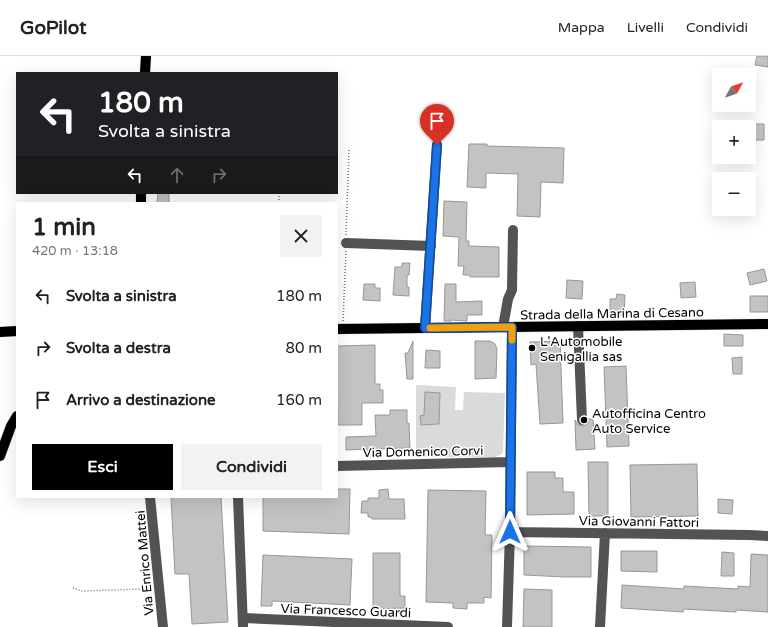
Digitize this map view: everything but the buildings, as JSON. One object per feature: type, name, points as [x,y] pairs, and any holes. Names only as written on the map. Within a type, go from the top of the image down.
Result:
[{"type":"main road","points":[[145,72],[146,56]]},
{"type":"main road","name":"Strada della Marina di Cesano","points":[[338,329],[768,324]]},
{"type":"main road","points":[[0,332],[16,331]]},
{"type":"main road","points":[[0,456],[11,426],[16,418]]},
{"type":"street","points":[[425,328],[437,145]]},
{"type":"street","points":[[507,627],[510,532],[510,462],[508,327],[506,307],[512,290],[513,230]]},
{"type":"street","points":[[346,243],[431,246]]},
{"type":"street","points":[[578,326],[582,420]]},
{"type":"street","name":"Via Domenico Corvi","points":[[338,466],[510,462]]},
{"type":"street","name":"Via Enrico Mattei","points":[[150,498],[163,627]]},
{"type":"street","points":[[238,498],[243,623]]},
{"type":"street","name":"Via Giovanni Fattori","points":[[510,532],[768,536]]},
{"type":"street","points":[[600,627],[605,533]]},
{"type":"street","name":"Via Francesco Guardi","points":[[243,623],[448,627]]},
{"type":"path","points":[[73,588],[82,592],[144,589],[147,591]]},
{"type":"shaded area","points":[[416,385],[456,387],[455,410],[463,410],[464,392],[505,393],[503,452],[495,457],[416,457]]},
{"type":"slow traffic","points":[[430,328],[512,327],[512,340]]},
{"type":"place","name":"L'Automobile Senigallia sas","points":[[532,348]]},
{"type":"place","name":"Autofficina Centro Auto Service","points":[[584,420]]},
{"type":"route","points":[[437,145],[425,328],[512,327],[510,532]]}]
